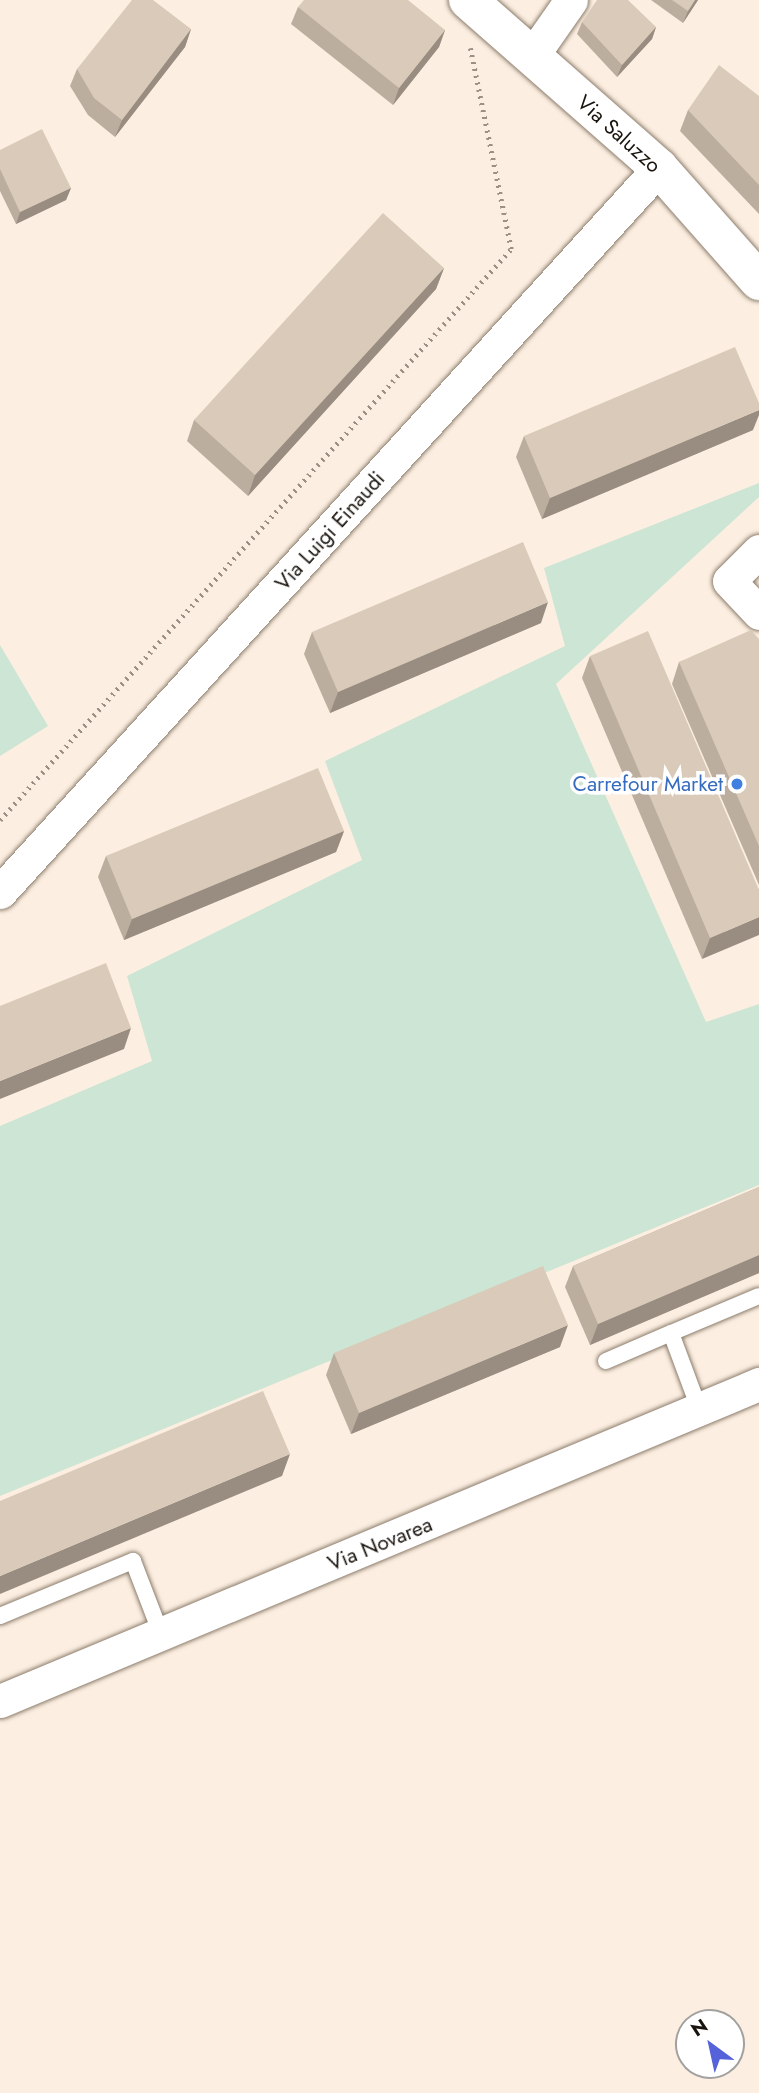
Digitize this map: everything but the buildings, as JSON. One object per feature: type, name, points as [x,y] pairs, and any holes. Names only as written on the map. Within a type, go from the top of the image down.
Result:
[{"type":"main road","name":"Via Saluzzo","points":[[474,5],[659,169],[759,281]]},
{"type":"street","points":[[532,56],[571,0]]},
{"type":"street","name":"Via Luigi Einaudi","points":[[0,892],[659,169]]},
{"type":"street","points":[[759,551],[729,581],[759,613]]},
{"type":"street","name":"Via Novarea","points":[[0,1701],[700,1411],[759,1384]]},
{"type":"lane","points":[[607,1361],[759,1296]]},
{"type":"lane","points":[[671,1333],[700,1411]]},
{"type":"lane","points":[[0,1616],[133,1561],[161,1634]]},
{"type":"path","points":[[0,820],[511,249],[466,27],[474,5]]},
{"type":"green space","points":[[759,483],[759,497],[556,684],[706,1022],[759,1004],[759,1185],[0,1496],[0,1126],[152,1061],[127,976],[362,860],[325,761],[565,646],[544,568]]},
{"type":"green space","points":[[0,645],[48,726],[0,756]]},
{"type":"place","name":"Carrefour Market","points":[[737,784]]}]
